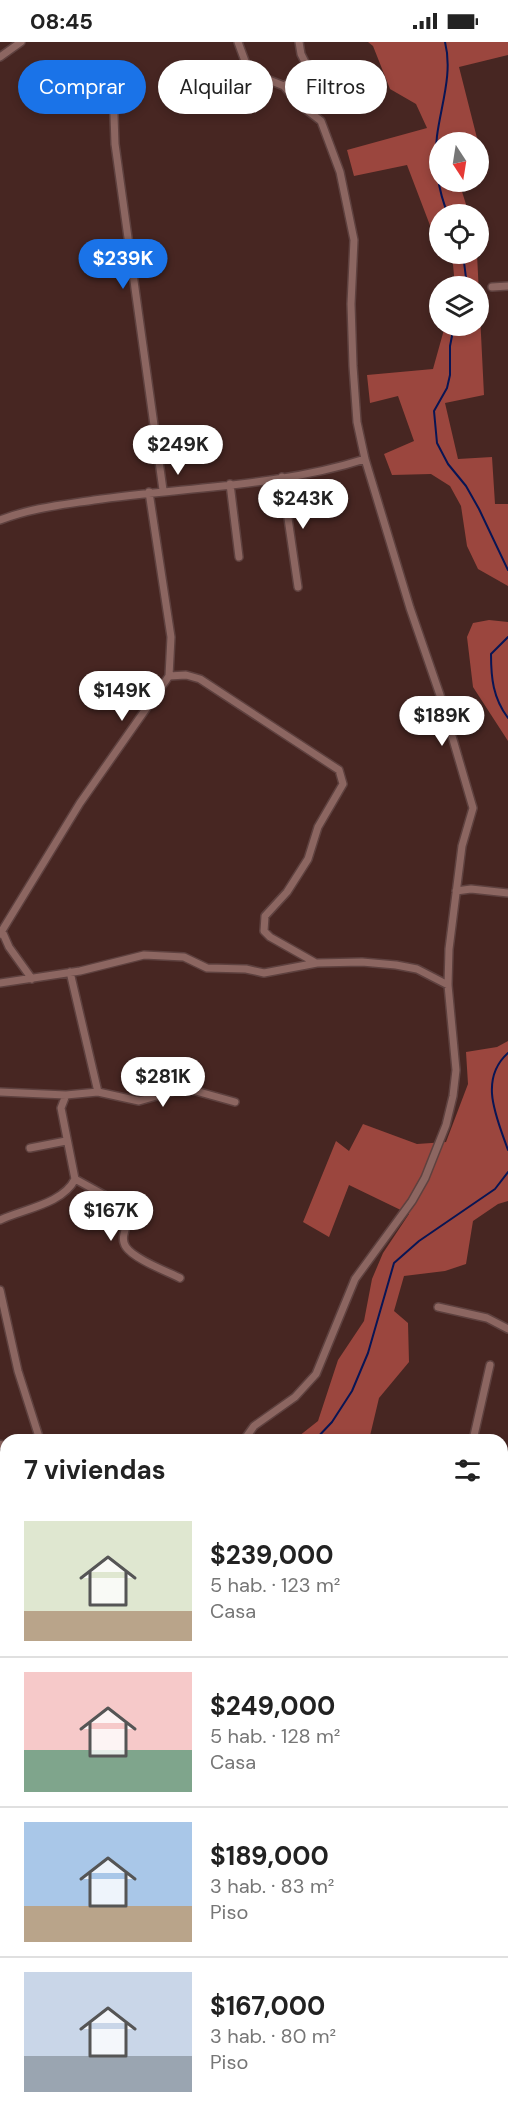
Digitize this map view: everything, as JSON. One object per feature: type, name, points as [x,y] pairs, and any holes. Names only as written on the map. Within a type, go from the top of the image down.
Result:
[{"type":"street","points":[[0,57],[21,42]]},
{"type":"street","points":[[238,42],[249,72],[284,86],[299,104],[321,121],[340,172],[354,240],[351,304],[357,422],[365,459],[473,808],[462,846],[449,949],[448,985],[456,1049],[453,1096],[446,1125],[425,1178],[412,1201],[355,1279],[316,1374],[295,1397],[254,1426],[248,1434]]},
{"type":"street","points":[[284,86],[306,72],[308,68],[301,54],[299,42]]},
{"type":"street","points":[[114,114],[115,144],[163,490]]},
{"type":"street","points":[[492,287],[508,286]]},
{"type":"street","points":[[0,520],[26,510],[163,490],[326,471],[365,459]]},
{"type":"street","points":[[282,477],[297,587]]},
{"type":"street","points":[[230,484],[239,557]]},
{"type":"street","points":[[32,979],[1,932],[80,803],[169,676],[171,637],[149,492]]},
{"type":"street","points":[[169,676],[186,675],[200,679],[339,770],[343,784],[318,827],[308,860],[287,892],[265,916],[263,923],[264,930],[270,937],[316,963]]},
{"type":"street","points":[[456,891],[471,889],[508,893]]},
{"type":"street","points":[[0,983],[70,972],[144,955],[184,957],[207,968],[264,973],[316,963],[362,962],[396,965],[417,969],[448,985]]},
{"type":"street","points":[[70,972],[98,1092]]},
{"type":"street","points":[[0,1092],[66,1095],[98,1092],[139,1101],[185,1088],[235,1102]]},
{"type":"street","points":[[0,1220],[44,1204],[71,1188],[75,1179],[61,1108],[66,1095]]},
{"type":"street","points":[[30,1148],[66,1141]]},
{"type":"street","points":[[75,1179],[126,1207],[130,1215],[123,1239],[126,1247],[134,1254],[180,1278]]},
{"type":"street","points":[[0,1290],[18,1371],[37,1434]]},
{"type":"street","points":[[438,1307],[487,1318],[508,1329]]},
{"type":"street","points":[[474,1434],[490,1365]]},
{"type":"shaded area","points":[[368,42],[508,42],[508,55],[459,67],[475,132],[429,132],[429,192],[462,192],[466,204],[429,204],[429,223],[407,165],[354,176],[347,150],[427,128],[416,104],[390,89],[387,81],[387,60],[379,60],[373,46]]},
{"type":"shaded area","points":[[453,264],[477,264],[478,276],[454,276]]},
{"type":"shaded area","points":[[442,336],[481,336],[484,395],[445,403],[458,459],[492,457],[495,504],[508,504],[508,586],[478,569],[467,546],[461,506],[450,486],[431,474],[392,475],[384,454],[414,441],[398,396],[370,403],[367,375],[433,369]]},
{"type":"shaded area","points":[[489,620],[508,622],[508,741],[473,687],[467,637],[473,623]]},
{"type":"shaded area","points":[[508,1041],[508,1201],[498,1204],[473,1221],[466,1264],[445,1271],[404,1276],[394,1311],[408,1323],[409,1362],[379,1398],[370,1434],[302,1434],[318,1421],[338,1360],[364,1321],[372,1279],[383,1253],[409,1214],[349,1185],[329,1237],[303,1222],[336,1141],[349,1151],[363,1124],[417,1144],[446,1142],[468,1084],[466,1052],[497,1047]]},
{"type":"waterway","points":[[445,42],[448,65],[436,156],[439,186],[445,204]]},
{"type":"waterway","points":[[464,264],[466,276]]},
{"type":"waterway","points":[[452,336],[447,388],[434,411],[437,443],[448,464],[466,486],[479,509],[508,570]]},
{"type":"waterway","points":[[508,637],[491,654],[494,688],[499,703],[508,718]]},
{"type":"waterway","points":[[508,1053],[499,1064],[492,1087],[495,1112],[508,1150]]},
{"type":"waterway","points":[[321,1434],[332,1422],[352,1391],[368,1353],[394,1263],[419,1241],[495,1189],[508,1172]]}]
